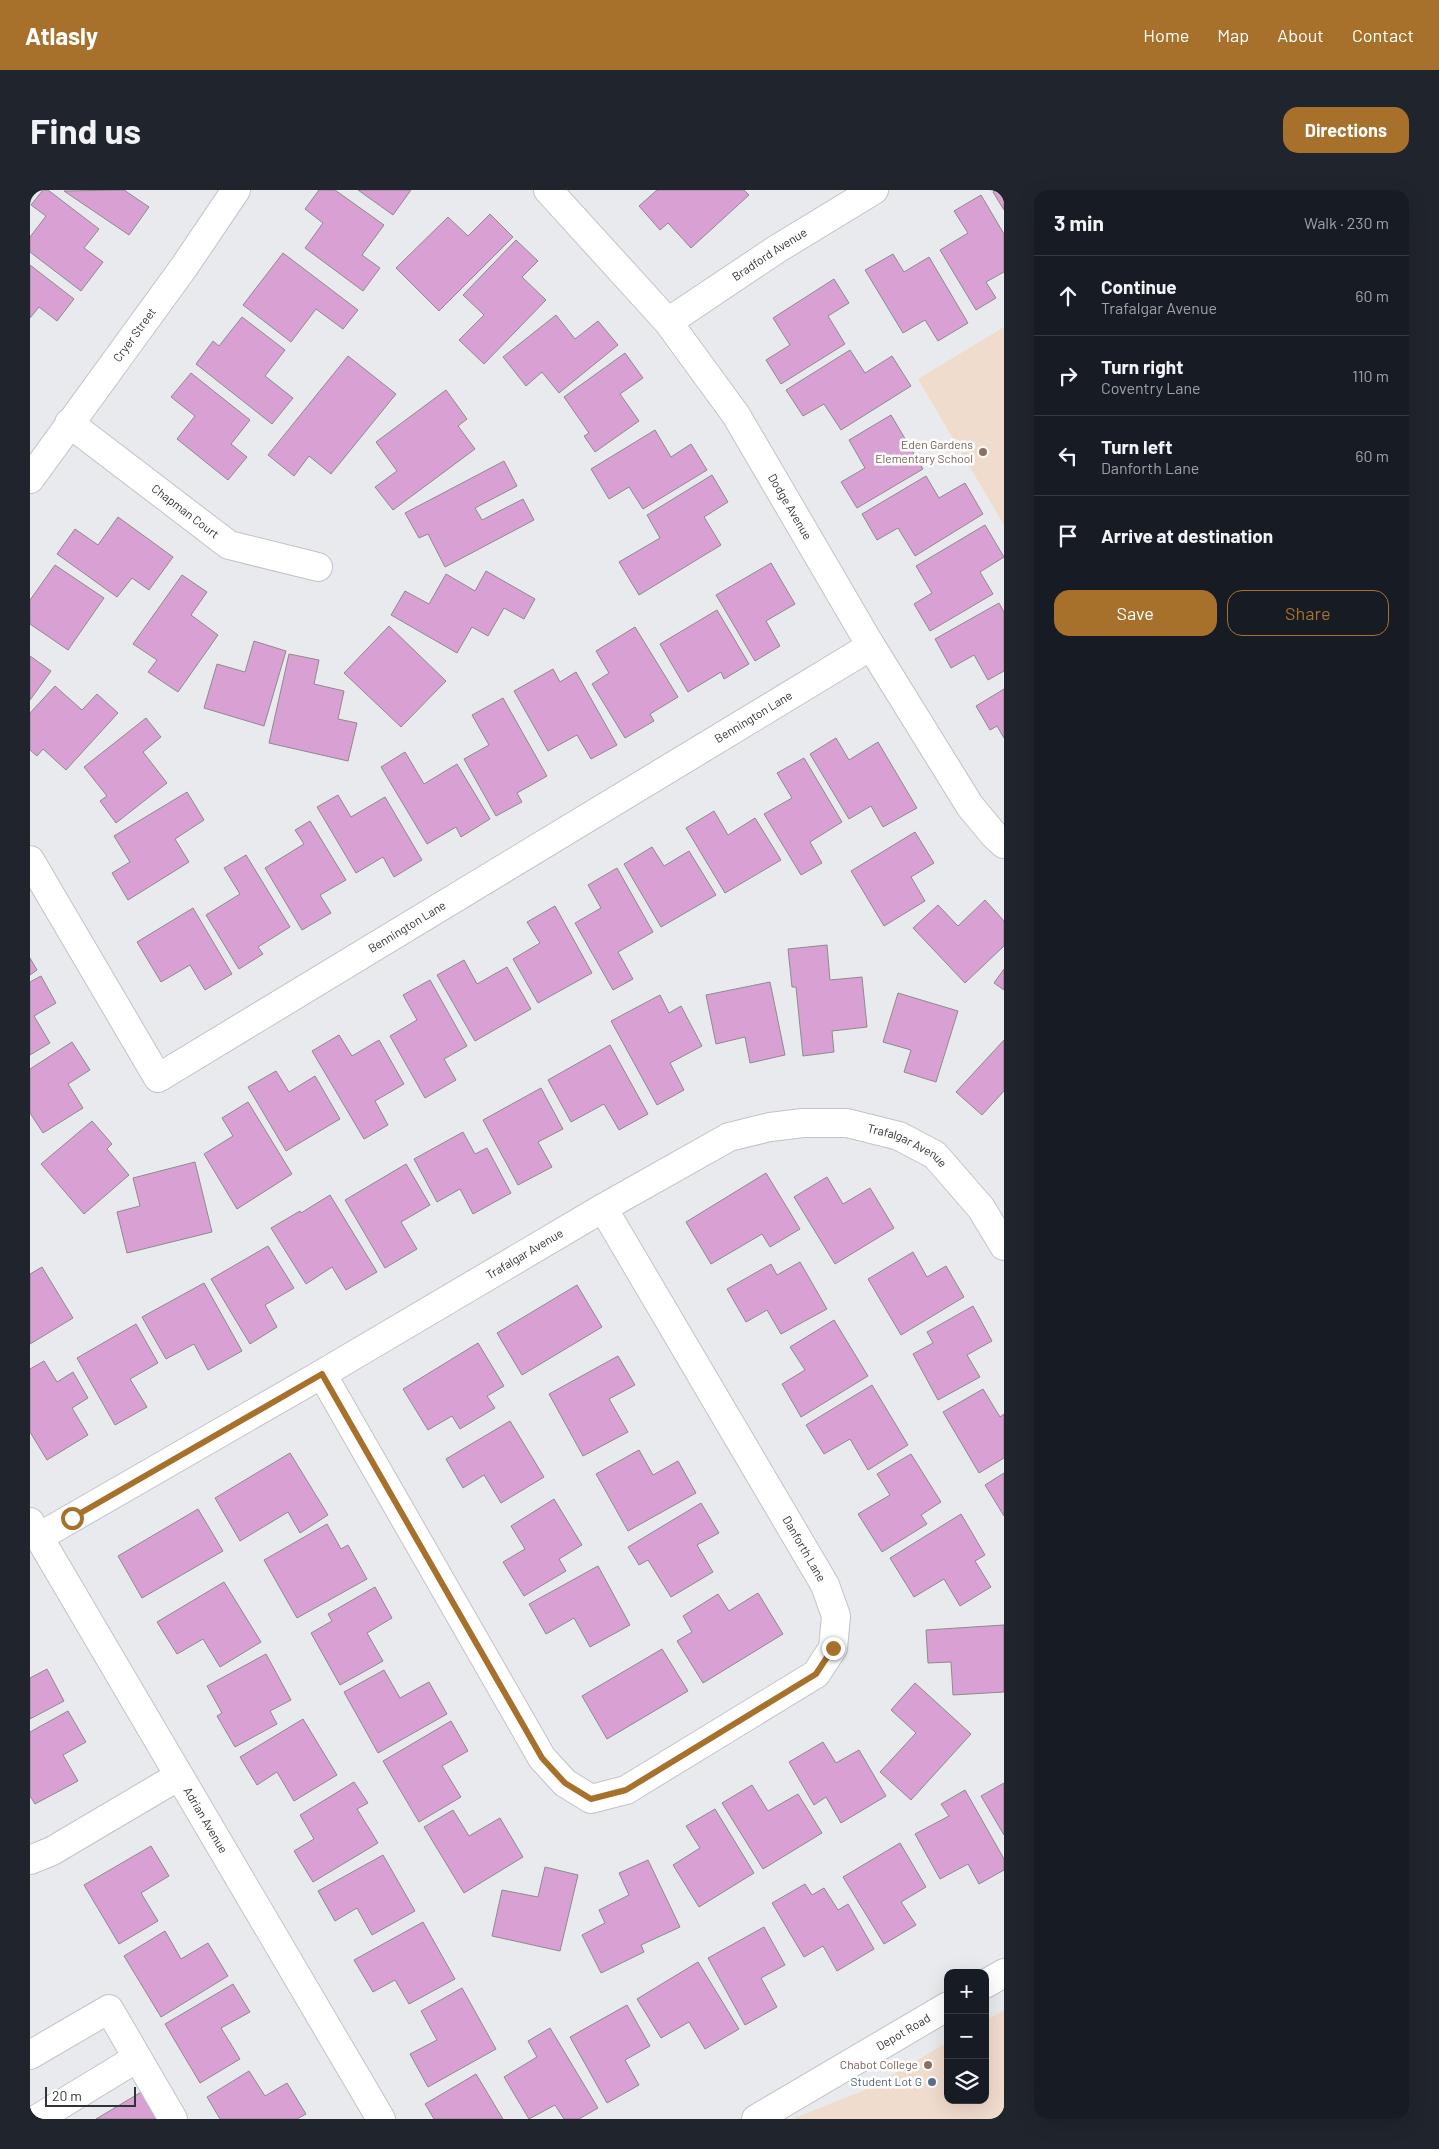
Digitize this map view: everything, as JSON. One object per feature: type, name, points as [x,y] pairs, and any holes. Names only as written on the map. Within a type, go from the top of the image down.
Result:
[{"type":"street","name":"Cryer Street","points":[[30,479],[184,267],[236,190]]},
{"type":"street","name":"Dodge Avenue","points":[[548,190],[668,322],[736,415],[871,646],[970,806],[1004,844]]},
{"type":"street","name":"Bradford Avenue","points":[[668,322],[777,249],[874,190]]},
{"type":"street","name":"Chapman Court","points":[[69,423],[229,545],[318,567]]},
{"type":"street","name":"Bennington Lane","points":[[30,860],[158,1078],[871,646]]},
{"type":"street","name":"Trafalgar Avenue","points":[[34,1530],[322,1374],[604,1208],[729,1137],[770,1126],[803,1122],[847,1123],[899,1136],[935,1155],[981,1208],[1004,1246]]},
{"type":"street","name":"Danforth Lane","points":[[322,1374],[542,1758],[565,1783],[591,1799],[626,1790],[816,1674],[833,1648],[836,1616],[824,1585],[604,1208]]},
{"type":"street","name":"Adrian Avenue","points":[[34,1530],[381,2119]]},
{"type":"street","points":[[30,1860],[52,1851],[179,1776]]},
{"type":"street","points":[[989,1982],[1004,1973]]},
{"type":"street","name":"Depot Road","points":[[756,2119],[944,2008]]},
{"type":"street","points":[[30,2055],[109,2009],[173,2119]]},
{"type":"street","points":[[37,2119],[138,2058]]},
{"type":"shaded area","name":"Eden Gardens Elementary School","points":[[1004,327],[1004,525],[918,379]]},
{"type":"shaded area","name":"Chabot College","points":[[1004,2010],[1004,2119],[792,2119],[870,2088],[944,2044],[944,2104],[989,2104],[989,2019]]},
{"type":"building","points":[[43,190],[48,190],[99,229],[84,248],[103,262],[81,291],[30,252],[30,237],[46,216],[31,205]]},
{"type":"building","points":[[124,190],[149,207],[129,235],[64,191]]},
{"type":"building","points":[[319,190],[335,190],[384,225],[362,255],[380,268],[363,291],[305,248],[323,223],[305,209]]},
{"type":"building","points":[[358,190],[411,190],[393,215]]},
{"type":"building","points":[[657,190],[744,190],[749,195],[691,248],[668,223],[660,230],[639,206]]},
{"type":"building","points":[[1004,190],[1004,210],[993,192]]},
{"type":"building","points":[[981,195],[1004,234],[1004,272],[986,282],[996,298],[976,310],[940,250],[968,233],[954,211]]},
{"type":"building","points":[[490,214],[513,237],[439,311],[396,268],[448,217],[468,236]]},
{"type":"building","points":[[516,240],[538,261],[522,277],[546,300],[484,364],[459,340],[484,315],[463,295]]},
{"type":"building","points":[[283,253],[358,310],[343,329],[316,309],[291,342],[243,305]]},
{"type":"building","points":[[893,254],[904,272],[929,257],[968,323],[938,341],[925,320],[903,333],[865,270]]},
{"type":"building","points":[[30,265],[74,299],[57,321],[39,307],[30,318]]},
{"type":"building","points":[[834,279],[849,303],[828,316],[845,344],[781,384],[766,360],[790,345],[773,318]]},
{"type":"building","points":[[556,315],[575,339],[598,321],[618,345],[559,393],[542,372],[526,386],[503,357]]},
{"type":"building","points":[[242,317],[285,350],[265,376],[293,398],[272,424],[196,364],[213,341],[219,346]]},
{"type":"building","points":[[850,350],[865,373],[892,356],[911,386],[841,430],[824,404],[803,416],[786,390]]},
{"type":"building","points":[[625,353],[643,378],[620,394],[639,421],[595,452],[584,436],[589,433],[564,397]]},
{"type":"building","points":[[348,356],[396,394],[331,474],[309,456],[294,476],[268,455]]},
{"type":"building","points":[[191,373],[250,420],[231,444],[247,457],[228,480],[177,439],[195,416],[171,397]]},
{"type":"building","points":[[446,390],[467,419],[458,426],[475,449],[393,510],[375,487],[397,471],[376,442]]},
{"type":"building","points":[[891,415],[923,469],[857,508],[841,482],[865,468],[849,440]]},
{"type":"building","points":[[655,430],[671,457],[691,444],[707,470],[643,509],[629,487],[609,499],[591,469]]},
{"type":"building","points":[[504,461],[517,486],[475,508],[482,520],[523,499],[534,520],[445,567],[428,534],[419,538],[405,513]]},
{"type":"building","points":[[712,475],[728,502],[704,517],[721,545],[639,595],[619,562],[660,538],[647,515]]},
{"type":"building","points":[[926,476],[939,498],[965,483],[983,514],[915,556],[898,528],[877,540],[862,514]]},
{"type":"building","points":[[118,517],[173,557],[149,590],[132,578],[117,597],[57,554],[75,529],[98,545]]},
{"type":"building","points":[[985,525],[1004,557],[980,572],[993,594],[930,631],[914,604],[932,593],[916,566]]},
{"type":"building","points":[[771,563],[795,604],[766,621],[780,646],[755,661],[716,595]]},
{"type":"building","points":[[55,565],[104,598],[68,650],[30,624],[30,600]]},
{"type":"building","points":[[486,571],[535,599],[524,619],[504,608],[488,636],[472,627],[457,653],[391,615],[405,591],[429,604],[446,574],[475,591]]},
{"type":"building","points":[[182,575],[207,592],[191,615],[218,635],[178,692],[148,672],[157,660],[133,644]]},
{"type":"building","points":[[999,603],[1004,612],[1004,671],[988,680],[974,655],[951,668],[935,639]]},
{"type":"building","points":[[717,610],[749,664],[724,679],[721,672],[688,692],[660,644]]},
{"type":"building","points":[[389,626],[446,681],[401,727],[344,673]]},
{"type":"building","points":[[635,627],[678,697],[650,714],[654,721],[625,738],[592,684],[609,673],[596,651]]},
{"type":"building","points":[[254,641],[286,651],[264,726],[204,708],[217,664],[245,672]]},
{"type":"building","points":[[289,654],[319,660],[314,684],[344,691],[338,719],[357,723],[348,761],[269,743]]},
{"type":"building","points":[[30,656],[51,671],[30,700]]},
{"type":"building","points":[[553,669],[560,682],[576,672],[617,745],[591,759],[577,735],[548,751],[514,691]]},
{"type":"building","points":[[55,686],[82,710],[97,694],[118,713],[66,770],[43,749],[37,756],[30,750],[30,713]]},
{"type":"building","points":[[1004,689],[1004,738],[997,726],[990,730],[976,706]]},
{"type":"building","points":[[503,698],[547,776],[517,793],[522,802],[496,816],[464,759],[489,745],[472,715]]},
{"type":"building","points":[[146,718],[161,737],[143,752],[167,783],[116,823],[100,801],[107,796],[84,767]]},
{"type":"building","points":[[836,738],[849,760],[878,742],[917,808],[883,827],[871,806],[849,819],[810,754]]},
{"type":"building","points":[[405,752],[424,784],[457,764],[490,819],[461,837],[456,827],[427,844],[381,767]]},
{"type":"building","points":[[804,758],[842,822],[810,842],[822,863],[801,875],[764,814],[792,798],[777,773]]},
{"type":"building","points":[[187,792],[204,820],[175,839],[189,862],[128,900],[112,873],[130,862],[114,836]]},
{"type":"building","points":[[338,795],[351,817],[385,797],[422,860],[394,877],[383,857],[356,873],[317,807]]},
{"type":"building","points":[[714,811],[728,835],[755,818],[781,860],[725,893],[686,828]]},
{"type":"building","points":[[310,821],[346,880],[320,895],[331,913],[302,930],[265,868],[304,844],[295,830]]},
{"type":"building","points":[[915,832],[934,863],[911,877],[925,901],[884,926],[851,871]]},
{"type":"building","points":[[652,847],[664,866],[689,851],[716,895],[661,927],[624,864]]},
{"type":"building","points":[[246,855],[290,927],[258,947],[263,954],[239,969],[206,915],[240,894],[224,868]]},
{"type":"building","points":[[617,868],[653,932],[618,952],[633,979],[613,990],[575,923],[601,908],[588,885]]},
{"type":"building","points":[[985,900],[1004,921],[1004,946],[965,983],[913,928],[938,905],[958,926]]},
{"type":"building","points":[[555,906],[592,973],[538,1003],[513,959],[540,943],[527,922]]},
{"type":"building","points":[[193,908],[232,974],[205,990],[190,965],[161,982],[137,942]]},
{"type":"building","points":[[827,945],[830,980],[862,977],[867,1027],[832,1031],[834,1052],[803,1056],[796,987],[792,987],[788,949]]},
{"type":"building","points":[[30,958],[37,970],[30,975]]},
{"type":"building","points":[[464,960],[477,984],[507,967],[531,1009],[475,1041],[437,975]]},
{"type":"building","points":[[1004,969],[1004,990],[994,983]]},
{"type":"building","points":[[41,976],[56,1003],[34,1016],[50,1043],[30,1055],[30,982]]},
{"type":"building","points":[[430,980],[467,1046],[444,1059],[456,1080],[425,1098],[390,1036],[417,1020],[403,995]]},
{"type":"building","points":[[770,982],[785,1055],[750,1063],[745,1037],[716,1044],[706,995]]},
{"type":"building","points":[[898,993],[958,1011],[936,1082],[904,1072],[911,1050],[883,1042]]},
{"type":"building","points":[[660,995],[669,1013],[681,1006],[702,1046],[670,1063],[684,1090],[657,1105],[611,1021]]},
{"type":"building","points":[[339,1035],[352,1056],[379,1040],[404,1084],[375,1101],[388,1125],[364,1139],[312,1051]]},
{"type":"building","points":[[1004,1040],[1004,1091],[982,1115],[956,1092]]},
{"type":"building","points":[[72,1042],[90,1070],[68,1084],[83,1108],[43,1133],[30,1113],[30,1069]]},
{"type":"building","points":[[610,1045],[648,1114],[619,1130],[604,1104],[571,1122],[548,1080]]},
{"type":"building","points":[[276,1071],[289,1092],[315,1076],[340,1119],[286,1151],[248,1087]]},
{"type":"building","points":[[541,1088],[563,1129],[538,1142],[552,1167],[518,1185],[483,1120]]},
{"type":"building","points":[[248,1102],[292,1174],[237,1209],[204,1154],[233,1136],[222,1118]]},
{"type":"building","points":[[92,1121],[112,1144],[107,1149],[129,1175],[84,1214],[41,1164]]},
{"type":"building","points":[[463,1132],[475,1154],[487,1148],[511,1193],[473,1214],[460,1189],[437,1202],[414,1159]]},
{"type":"building","points":[[195,1162],[212,1232],[127,1253],[117,1212],[140,1206],[133,1178]]},
{"type":"building","points":[[406,1164],[430,1205],[401,1222],[417,1249],[385,1268],[345,1200]]},
{"type":"building","points":[[766,1173],[800,1229],[770,1247],[762,1234],[711,1264],[686,1222]]},
{"type":"building","points":[[827,1177],[843,1204],[870,1188],[894,1228],[835,1264],[794,1197]]},
{"type":"building","points":[[330,1195],[377,1272],[346,1290],[332,1267],[306,1284],[271,1228],[300,1211],[301,1213]]},
{"type":"building","points":[[268,1246],[294,1288],[265,1305],[277,1327],[250,1344],[211,1279]]},
{"type":"building","points":[[913,1252],[927,1277],[946,1266],[964,1297],[901,1335],[868,1279]]},
{"type":"building","points":[[800,1262],[827,1309],[781,1334],[767,1310],[746,1322],[727,1289],[771,1264],[777,1275]]},
{"type":"building","points":[[42,1267],[73,1318],[30,1344],[30,1274]]},
{"type":"building","points":[[204,1283],[242,1351],[208,1370],[194,1344],[166,1359],[142,1317]]},
{"type":"building","points":[[577,1285],[602,1327],[522,1375],[497,1333]]},
{"type":"building","points":[[973,1306],[992,1341],[967,1355],[980,1377],[938,1400],[913,1354],[933,1343],[927,1332]]},
{"type":"building","points":[[834,1320],[868,1376],[801,1417],[782,1384],[805,1370],[790,1347]]},
{"type":"building","points":[[136,1324],[158,1363],[130,1379],[147,1407],[115,1425],[77,1358]]},
{"type":"building","points":[[478,1343],[504,1386],[487,1396],[495,1408],[460,1429],[452,1416],[428,1430],[403,1389]]},
{"type":"building","points":[[618,1356],[635,1385],[609,1399],[628,1432],[583,1456],[549,1394]]},
{"type":"building","points":[[44,1361],[57,1382],[73,1372],[88,1398],[72,1408],[88,1435],[47,1460],[30,1432],[30,1369]]},
{"type":"building","points":[[872,1385],[908,1445],[868,1470],[850,1439],[824,1454],[806,1425]]},
{"type":"building","points":[[983,1389],[1000,1417],[1004,1414],[1004,1458],[979,1473],[943,1412]]},
{"type":"building","points":[[510,1421],[544,1477],[501,1503],[484,1475],[463,1488],[446,1459]]},
{"type":"building","points":[[639,1450],[653,1475],[678,1461],[696,1493],[628,1531],[596,1474]]},
{"type":"building","points":[[290,1453],[328,1515],[300,1533],[288,1512],[240,1541],[215,1498]]},
{"type":"building","points":[[911,1454],[941,1502],[921,1515],[927,1524],[882,1552],[858,1514],[890,1495],[877,1474]]},
{"type":"building","points":[[1004,1473],[1004,1516],[985,1485]]},
{"type":"building","points":[[554,1499],[582,1545],[559,1559],[566,1571],[524,1596],[503,1562],[525,1549],[511,1526]]},
{"type":"building","points":[[701,1503],[719,1533],[697,1545],[713,1572],[671,1597],[648,1560],[639,1565],[628,1547]]},
{"type":"building","points":[[198,1509],[223,1551],[142,1598],[118,1556]]},
{"type":"building","points":[[961,1514],[985,1555],[975,1561],[991,1587],[960,1606],[944,1579],[914,1597],[890,1558]]},
{"type":"building","points":[[327,1524],[341,1549],[348,1545],[367,1579],[297,1618],[264,1560]]},
{"type":"building","points":[[598,1566],[630,1625],[590,1647],[574,1618],[546,1634],[529,1604]]},
{"type":"building","points":[[224,1582],[261,1642],[220,1667],[203,1639],[177,1654],[157,1622]]},
{"type":"building","points":[[375,1587],[392,1618],[367,1633],[383,1661],[340,1685],[311,1633],[332,1621],[328,1614]]},
{"type":"building","points":[[758,1593],[783,1634],[703,1683],[677,1641],[692,1632],[683,1616],[718,1594],[729,1611]]},
{"type":"building","points":[[1004,1625],[1004,1692],[953,1695],[951,1662],[928,1663],[926,1630]]},
{"type":"building","points":[[662,1649],[688,1691],[607,1739],[582,1696]]},
{"type":"building","points":[[266,1654],[291,1700],[270,1711],[277,1724],[235,1747],[217,1716],[222,1713],[207,1686]]},
{"type":"building","points":[[47,1669],[64,1701],[30,1719],[30,1678]]},
{"type":"building","points":[[384,1670],[400,1698],[429,1682],[447,1714],[378,1753],[344,1692]]},
{"type":"building","points":[[915,1683],[971,1734],[911,1800],[880,1772],[916,1733],[891,1710]]},
{"type":"building","points":[[68,1711],[86,1742],[63,1755],[78,1781],[35,1804],[30,1796],[30,1732]]},
{"type":"building","points":[[303,1719],[337,1775],[294,1801],[277,1772],[257,1785],[240,1757]]},
{"type":"building","points":[[451,1721],[468,1751],[442,1766],[461,1797],[419,1822],[383,1761]]},
{"type":"building","points":[[823,1742],[836,1763],[859,1750],[886,1796],[841,1823],[826,1797],[814,1805],[789,1762]]},
{"type":"building","points":[[354,1782],[368,1803],[357,1809],[378,1843],[313,1882],[294,1851],[314,1839],[300,1815]]},
{"type":"building","points":[[1004,1783],[1004,1835],[981,1796]]},
{"type":"building","points":[[752,1785],[768,1811],[798,1794],[822,1833],[763,1869],[722,1803]]},
{"type":"building","points":[[965,1790],[1004,1859],[1004,1870],[979,1884],[968,1864],[940,1879],[915,1834],[949,1816],[941,1804]]},
{"type":"building","points":[[715,1809],[754,1873],[699,1907],[673,1865],[700,1848],[686,1826]]},
{"type":"building","points":[[453,1810],[469,1836],[500,1818],[523,1857],[464,1893],[424,1827]]},
{"type":"building","points":[[900,1843],[926,1887],[901,1902],[916,1925],[884,1944],[843,1877]]},
{"type":"building","points":[[151,1846],[169,1876],[141,1893],[158,1921],[119,1944],[84,1885]]},
{"type":"building","points":[[383,1855],[415,1911],[372,1935],[357,1908],[335,1921],[318,1891]]},
{"type":"building","points":[[648,1860],[680,1927],[641,1945],[644,1952],[601,1973],[582,1935],[605,1923],[599,1910],[629,1895],[619,1873]]},
{"type":"building","points":[[545,1867],[578,1875],[560,1951],[492,1936],[502,1890],[538,1897]]},
{"type":"building","points":[[805,1884],[812,1895],[824,1888],[838,1910],[848,1904],[874,1949],[837,1971],[823,1946],[804,1957],[772,1903]]},
{"type":"building","points":[[423,1922],[455,1979],[409,2004],[395,1980],[373,1992],[354,1960]]},
{"type":"building","points":[[764,1927],[785,1965],[761,1978],[777,2007],[745,2025],[708,1958]]},
{"type":"building","points":[[165,1931],[181,1959],[208,1943],[228,1976],[161,2017],[124,1956]]},
{"type":"building","points":[[698,1962],[739,2029],[705,2049],[689,2022],[661,2038],[637,1999]]},
{"type":"building","points":[[233,1984],[250,2012],[221,2028],[240,2059],[200,2083],[165,2024]]},
{"type":"building","points":[[462,1988],[496,2049],[428,2087],[410,2054],[437,2040],[421,2011]]},
{"type":"building","points":[[627,2005],[650,2046],[625,2060],[639,2085],[607,2103],[570,2037]]},
{"type":"building","points":[[550,2028],[598,2108],[579,2119],[564,2119],[555,2105],[529,2119],[504,2077],[537,2057],[528,2041]]},
{"type":"building","points":[[249,2071],[265,2096],[287,2083],[306,2114],[297,2119],[220,2119],[207,2097]]},
{"type":"building","points":[[476,2074],[503,2119],[434,2119],[425,2104]]},
{"type":"building","points":[[143,2091],[159,2119],[96,2119]]},
{"type":"place","name":"Eden Gardens Elementary School","points":[[983,452]]},
{"type":"place","name":"Chabot College","points":[[928,2065]]},
{"type":"place","name":"Student Lot G","points":[[932,2082]]},
{"type":"route","points":[[72,1518],[322,1374],[542,1758],[565,1783],[591,1799],[626,1790],[816,1674],[833,1648]]}]
